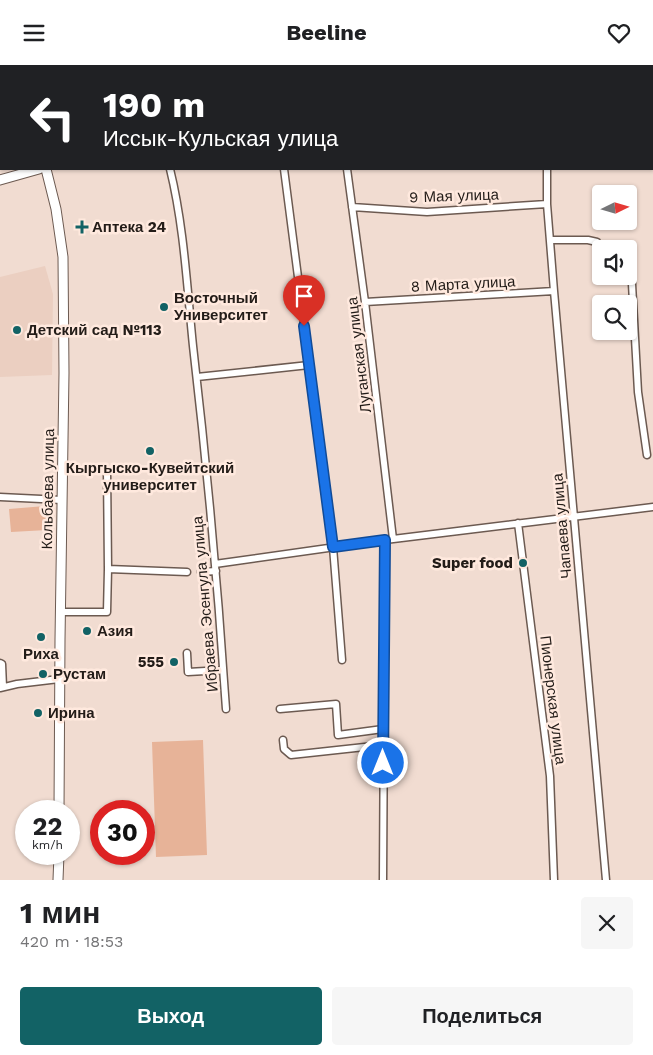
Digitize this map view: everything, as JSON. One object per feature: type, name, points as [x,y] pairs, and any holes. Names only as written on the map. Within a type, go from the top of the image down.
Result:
[{"type":"main road","points":[[0,180],[35,170]]},
{"type":"main road","name":"Кольбаева улица","points":[[46,170],[56,209],[63,257],[64,373],[59,800]]},
{"type":"main road","points":[[58,880],[59,865]]},
{"type":"street","name":"Ибраева Эсенгула улица","points":[[170,170],[184,253],[197,377],[216,568],[226,709]]},
{"type":"street","points":[[284,170],[333,547],[342,660]]},
{"type":"street","name":"Луганская улица","points":[[347,170],[393,539]]},
{"type":"street","name":"Чапаева улица","points":[[548,170],[547,204],[554,291],[606,880]]},
{"type":"street","name":"9 Мая улица","points":[[352,207],[427,212],[547,204]]},
{"type":"street","points":[[550,240],[592,241]]},
{"type":"street","points":[[632,285],[638,392],[647,455]]},
{"type":"street","name":"8 Марта улица","points":[[365,302],[554,291]]},
{"type":"street","points":[[197,377],[309,365]]},
{"type":"street","points":[[60,612],[107,612],[107,470]]},
{"type":"street","points":[[0,497],[62,500]]},
{"type":"street","points":[[201,572],[333,547],[653,507]]},
{"type":"street","name":"Пионерская улица","points":[[518,523],[550,775],[554,880]]},
{"type":"street","points":[[383,880],[385,540]]},
{"type":"street","points":[[108,569],[187,572]]},
{"type":"street","points":[[187,653],[188,672],[223,670]]},
{"type":"street","points":[[0,663],[2,664],[2,688],[60,679]]},
{"type":"street","points":[[280,709],[336,704],[338,735],[384,729]]},
{"type":"street","points":[[283,740],[284,749],[291,755],[384,745]]},
{"type":"shaded area","points":[[45,266],[53,294],[52,375],[0,377],[0,277]]},
{"type":"shaded area","points":[[45,506],[47,530],[11,532],[9,509]]},
{"type":"shaded area","points":[[203,740],[207,855],[156,857],[152,742]]},
{"type":"place","name":"Аптека 24","points":[[82,227]]},
{"type":"place","name":"Восточный Университет","points":[[164,307]]},
{"type":"place","name":"Детский сад №113","points":[[17,330]]},
{"type":"place","name":"Кыргыско-Кувейтский университет","points":[[150,451]]},
{"type":"place","name":"Super food","points":[[523,563]]},
{"type":"place","name":"Азия","points":[[87,631]]},
{"type":"place","name":"Риха","points":[[41,637]]},
{"type":"place","name":"555","points":[[174,662]]},
{"type":"place","name":"Рустам","points":[[43,674]]},
{"type":"place","name":"Ирина","points":[[38,713]]},
{"type":"route","points":[[304,326],[333,547],[385,540],[383,763]]}]
